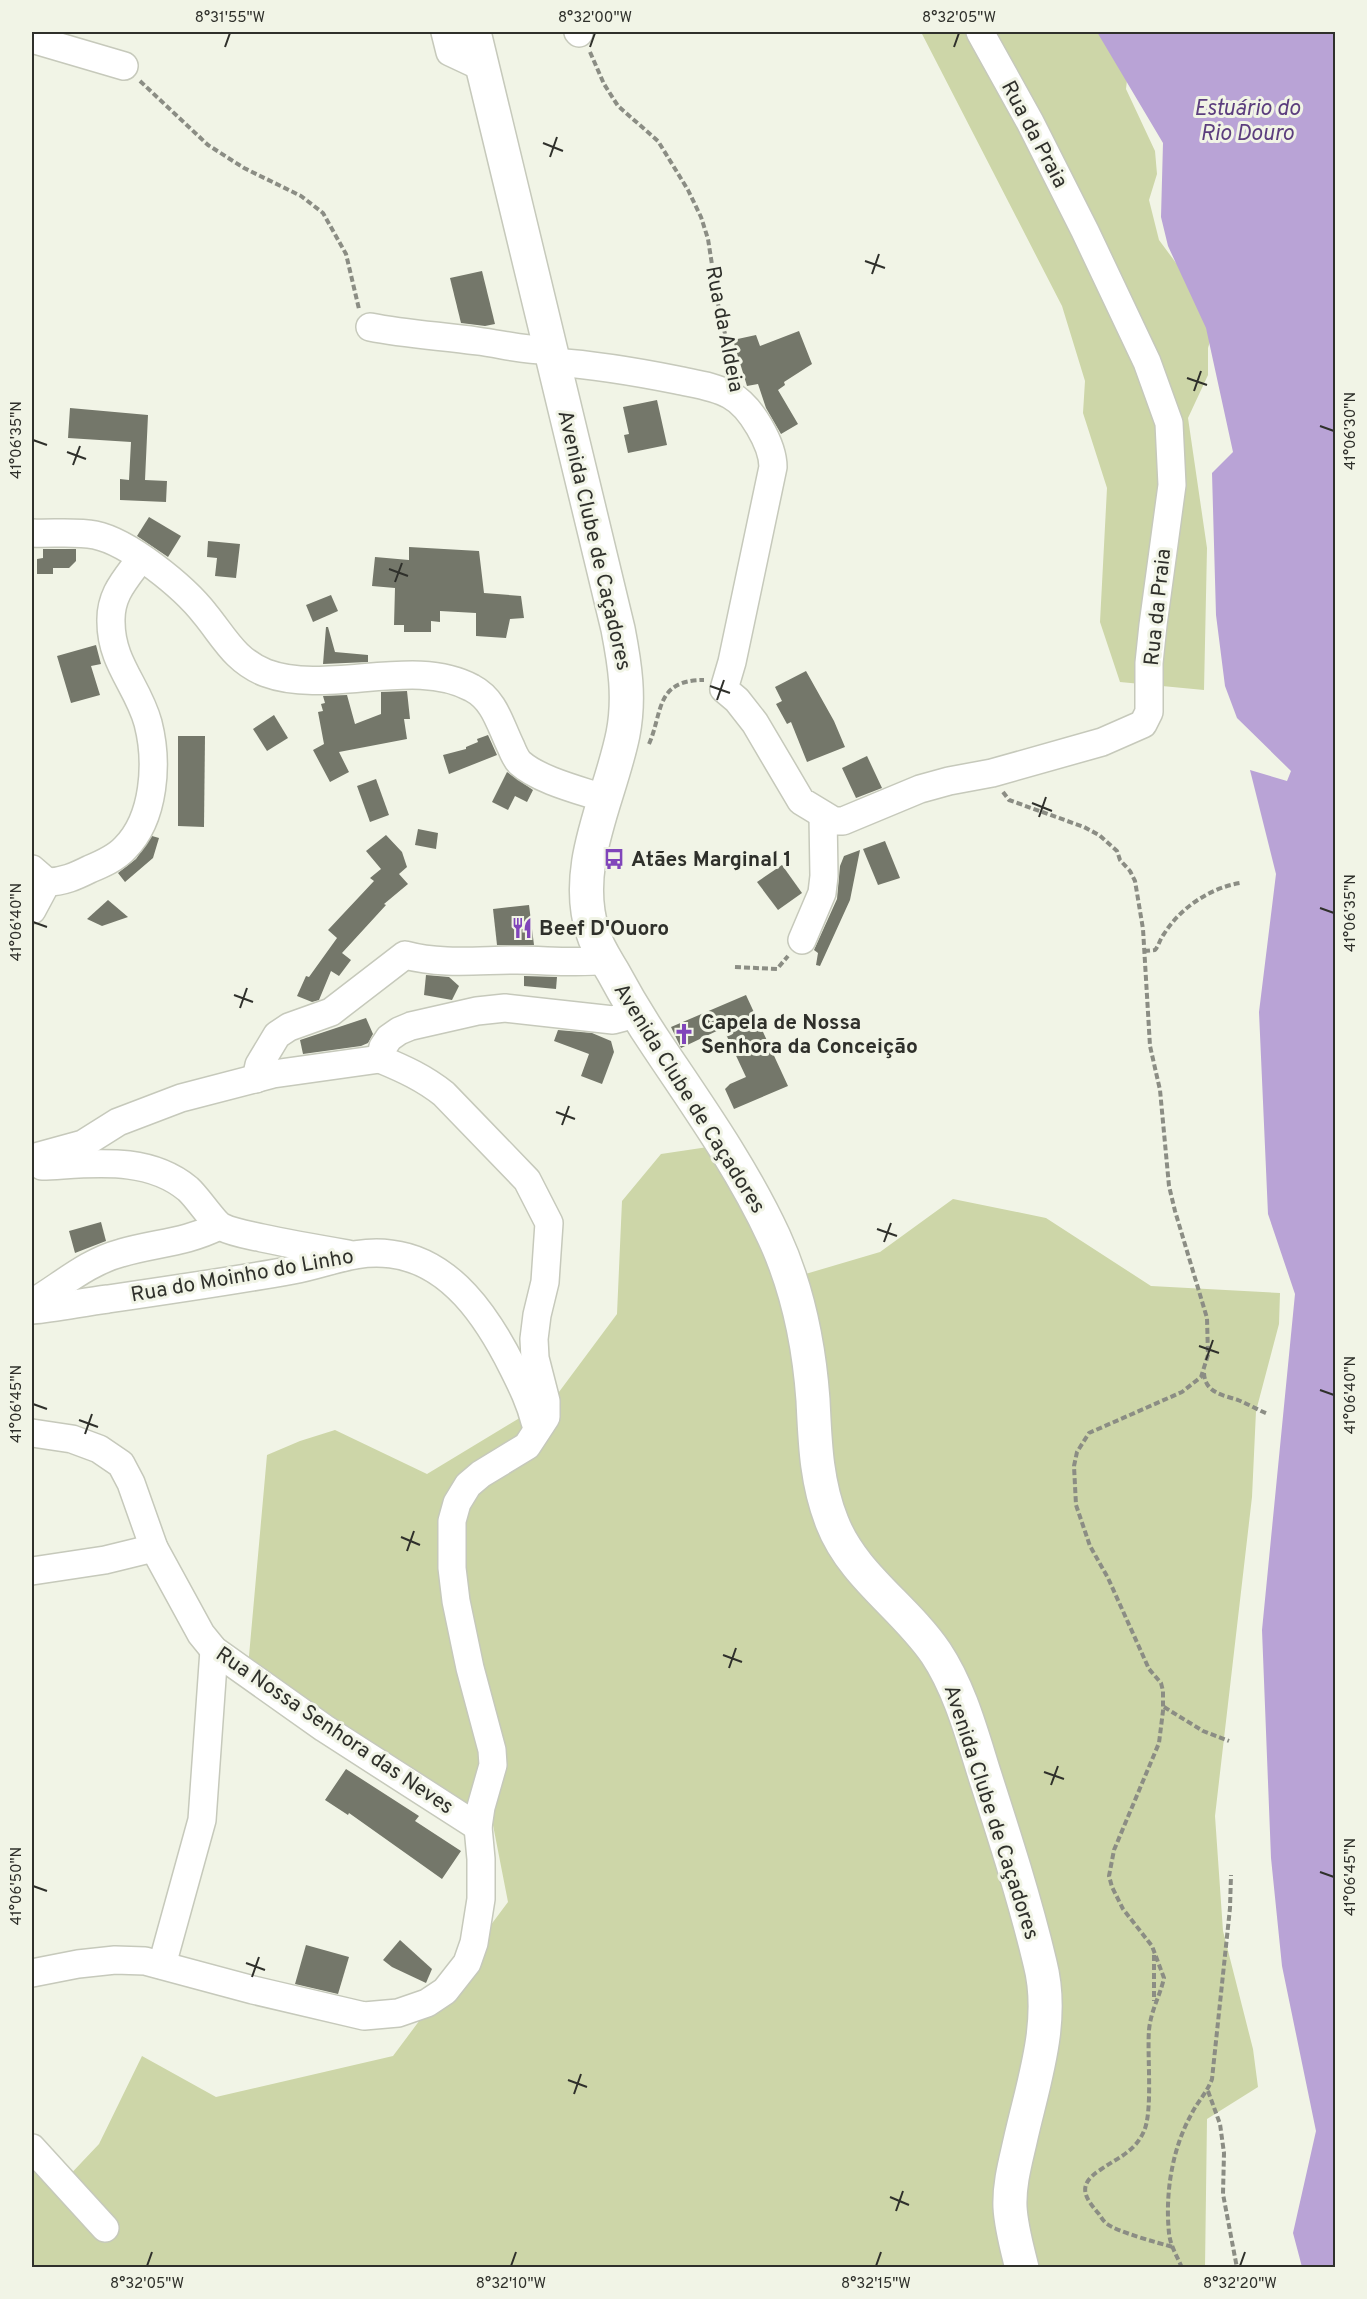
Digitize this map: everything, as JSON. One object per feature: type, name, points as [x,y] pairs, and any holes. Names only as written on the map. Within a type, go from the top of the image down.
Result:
[{"type":"main road","name":"Avenida Clube de Caçadores","points":[[474,32],[626,670],[626,715],[622,739],[603,798],[590,857],[587,887],[588,910],[593,933],[636,1014],[747,1184],[776,1241],[790,1281],[806,1342],[818,1468],[832,1524],[848,1554],[868,1579],[919,1632],[945,1670],[968,1726],[1002,1826],[1042,1968],[1046,2005],[1044,2035],[1012,2173],[1010,2208],[1022,2268]]},
{"type":"street","points":[[445,32],[450,52],[482,67]]},
{"type":"street","name":"Rua da Praia","points":[[724,688],[755,723],[801,801],[834,821],[843,821],[920,789],[992,773],[1082,748],[1133,730],[1143,724],[1149,712],[1149,663],[1172,485],[1169,423],[1147,362],[1085,231],[1030,122],[980,32]]},
{"type":"street","points":[[32,39],[124,66]]},
{"type":"street","points":[[370,327],[533,351],[578,363],[718,388],[733,396]]},
{"type":"street","name":"Rua da Aldeia","points":[[724,688],[732,662],[773,467],[773,455],[760,428],[733,396]]},
{"type":"street","points":[[32,533],[96,535],[110,540],[141,558],[168,577],[192,600],[233,653],[247,664],[266,673],[320,680],[437,676],[459,681],[489,700],[518,762],[532,771],[603,798]]},
{"type":"street","points":[[32,910],[39,876],[68,879],[114,857],[126,848],[136,834],[148,806],[153,766],[148,724],[144,709],[120,667],[111,622],[114,596],[141,558]]},
{"type":"street","points":[[802,940],[822,893],[823,814]]},
{"type":"street","points":[[256,1079],[260,1065],[277,1035],[289,1027],[331,1012],[405,955],[442,962],[517,960],[582,963],[606,960]]},
{"type":"street","points":[[380,1059],[383,1047],[389,1038],[399,1031],[411,1026],[477,1011],[505,1008],[613,1020],[636,1014]]},
{"type":"street","points":[[32,1158],[83,1144],[118,1122],[181,1098],[273,1074],[380,1059],[413,1073],[444,1094],[527,1180],[549,1223],[546,1282],[537,1315],[534,1339],[546,1401],[546,1417],[527,1446],[481,1474],[468,1485],[458,1503],[452,1521],[452,1568],[456,1601],[470,1668],[492,1750],[493,1765],[478,1827],[481,1899],[474,1943],[467,1963],[457,1978],[445,1992],[428,2003],[398,2013],[364,2016],[252,1990],[145,1961],[115,1960],[32,1973]]},
{"type":"street","points":[[32,1166],[92,1164],[146,1167],[168,1176],[188,1189],[219,1226],[250,1235],[348,1254]]},
{"type":"street","points":[[32,1303],[90,1265],[120,1253],[173,1243],[204,1234],[219,1226]]},
{"type":"street","name":"Rua do Moinho do Linho","points":[[32,1310],[189,1288],[322,1265],[348,1254],[391,1253],[433,1268],[467,1296],[501,1344],[531,1404],[538,1432]]},
{"type":"street","name":"Rua Nossa Senhora das Neves","points":[[32,1433],[72,1439],[99,1449],[122,1464],[154,1548],[201,1634],[214,1650],[324,1728],[478,1827]]},
{"type":"street","points":[[32,1571],[105,1560],[154,1548]]},
{"type":"street","points":[[162,1965],[202,1820],[214,1650]]},
{"type":"street","points":[[32,2148],[105,2228]]},
{"type":"path","name":"Rua da Aldeia","points":[[579,32],[594,58],[604,84],[618,106],[658,141],[688,190],[701,217],[708,239],[720,316],[735,370],[737,384],[733,396]]},
{"type":"path","points":[[124,66],[208,145],[244,168],[301,196],[323,213],[346,254],[362,319],[370,327]]},
{"type":"path","points":[[651,741],[657,712],[663,699],[678,685],[691,680],[704,680],[724,688]]},
{"type":"path","points":[[992,773],[999,788],[1009,800],[1084,827],[1099,835],[1117,851],[1120,860],[1135,880],[1140,898],[1150,1046],[1160,1090],[1169,1186],[1180,1231],[1207,1318],[1208,1355],[1201,1377],[1182,1392],[1089,1433],[1077,1452],[1074,1466],[1076,1505],[1086,1536],[1149,1669],[1161,1683],[1163,1706],[1158,1743],[1114,1850],[1109,1876],[1117,1899],[1147,1938],[1164,1978],[1149,2029],[1147,2122],[1137,2143],[1125,2155],[1090,2178],[1085,2185],[1085,2194],[1091,2207],[1107,2224],[1173,2247]]},
{"type":"path","points":[[1144,951],[1155,950],[1172,922],[1197,901],[1230,885],[1240,883]]},
{"type":"path","points":[[735,967],[777,969],[802,940]]},
{"type":"path","points":[[1204,1369],[1204,1380],[1220,1396],[1237,1400],[1268,1414]]},
{"type":"path","points":[[1163,1706],[1203,1731],[1229,1741]]},
{"type":"path","points":[[1182,2268],[1169,2233],[1173,2162],[1191,2115],[1208,2090],[1212,2079],[1230,1908],[1231,1875]]},
{"type":"path","points":[[1154,1954],[1155,2003]]},
{"type":"path","points":[[1208,2090],[1220,2124],[1224,2153],[1223,2194],[1237,2268]]},
{"type":"green space","points":[[921,32],[1112,32],[1129,62],[1126,89],[1155,151],[1157,174],[1149,200],[1159,240],[1215,324],[1208,348],[1208,375],[1188,418],[1207,548],[1204,690],[1120,682],[1100,622],[1107,488],[1083,413],[1085,381],[1062,306]]},
{"type":"green space","points":[[725,1141],[775,1283],[880,1252],[953,1199],[1046,1218],[1151,1286],[1280,1293],[1279,1324],[1256,1411],[1252,1497],[1215,1816],[1223,1931],[1253,2049],[1258,2087],[1207,2119],[1205,2267],[32,2267],[32,2152],[64,2181],[99,2144],[142,2056],[216,2097],[393,2056],[508,1902],[492,1820],[248,1667],[267,1455],[335,1430],[427,1474],[556,1396],[617,1314],[622,1201],[661,1154],[708,1147]]},
{"type":"water","name":"Estuário do Rio Douro","points":[[1097,32],[1335,32],[1335,2267],[1302,2267],[1293,2233],[1316,2131],[1282,1966],[1271,1858],[1262,1630],[1295,1294],[1268,1214],[1259,1012],[1276,874],[1250,770],[1287,781],[1291,771],[1237,718],[1225,686],[1216,615],[1212,473],[1233,452],[1206,328],[1168,246],[1161,217],[1163,143]]},
{"type":"building","points":[[482,271],[495,324],[485,326],[461,323],[450,278]]},
{"type":"building","points":[[799,331],[812,364],[784,382],[785,385],[778,390],[798,424],[781,434],[766,408],[758,384],[747,386],[733,340],[756,335],[760,346]]},
{"type":"building","points":[[657,400],[667,445],[628,453],[624,435],[629,434],[623,407]]},
{"type":"building","points":[[70,408],[148,415],[145,480],[167,481],[166,502],[120,500],[120,479],[129,480],[131,442],[68,438]]},
{"type":"building","points":[[149,517],[181,536],[168,557],[137,536]]},
{"type":"building","points":[[208,541],[240,544],[236,578],[215,576],[217,558],[207,557]]},
{"type":"building","points":[[409,547],[479,551],[484,593],[521,596],[524,618],[510,619],[506,638],[476,636],[476,613],[440,611],[440,622],[431,621],[431,632],[404,632],[404,625],[394,625],[395,588],[372,586],[375,557],[409,560]]},
{"type":"building","points":[[43,549],[76,549],[76,561],[69,568],[53,568],[53,574],[37,574],[37,559],[43,558]]},
{"type":"building","points":[[331,595],[338,611],[313,622],[306,605]]},
{"type":"building","points":[[326,627],[328,627],[335,652],[368,655],[368,662],[323,664]]},
{"type":"building","points":[[96,645],[101,664],[91,666],[100,695],[71,703],[57,656]]},
{"type":"building","points":[[806,671],[834,721],[845,747],[807,762],[791,722],[787,724],[776,704],[782,701],[775,687]]},
{"type":"building","points":[[407,691],[410,719],[404,719],[407,739],[339,752],[349,772],[330,782],[313,750],[324,744],[318,712],[323,711],[321,704],[325,703],[323,696],[347,695],[355,724],[381,714],[381,692]]},
{"type":"building","points":[[274,715],[288,738],[267,751],[253,729]]},
{"type":"building","points":[[488,735],[497,755],[449,774],[443,755],[466,749],[478,742],[477,739]]},
{"type":"building","points":[[178,736],[205,736],[204,827],[178,826]]},
{"type":"building","points":[[867,756],[882,788],[856,798],[842,768]]},
{"type":"building","points":[[507,772],[533,790],[527,802],[515,796],[508,810],[492,802]]},
{"type":"building","points":[[376,779],[389,815],[370,822],[357,786]]},
{"type":"building","points":[[418,829],[438,833],[436,849],[415,845]]},
{"type":"building","points":[[386,835],[402,852],[407,867],[399,874],[408,884],[384,904],[386,905],[342,953],[351,960],[339,976],[331,971],[319,1000],[312,1002],[297,996],[306,976],[309,977],[337,938],[328,930],[374,881],[370,878],[381,869],[366,851]]},
{"type":"building","points":[[152,836],[159,838],[153,858],[125,882],[118,873],[136,859]]},
{"type":"building","points":[[885,841],[900,878],[878,885],[863,849]]},
{"type":"building","points":[[860,850],[850,900],[820,966],[816,965],[818,953],[814,950],[837,899],[840,866],[844,856]]},
{"type":"building","points":[[782,865],[802,893],[778,910],[757,882]]},
{"type":"building","points":[[108,900],[128,917],[102,926],[87,919]]},
{"type":"building","points":[[529,905],[534,945],[497,945],[493,909]]},
{"type":"building","points":[[426,975],[449,977],[459,986],[452,1000],[424,995]]},
{"type":"building","points":[[524,976],[557,977],[556,989],[524,986]]},
{"type":"building","points":[[746,995],[788,1086],[734,1109],[725,1089],[730,1084],[746,1077],[723,1028],[681,1048],[671,1027]]},
{"type":"building","points":[[366,1018],[373,1034],[368,1043],[303,1054],[300,1040]]},
{"type":"building","points":[[558,1030],[592,1033],[611,1041],[614,1052],[602,1084],[581,1076],[589,1054],[554,1041]]},
{"type":"building","points":[[101,1222],[106,1241],[75,1253],[69,1231]]},
{"type":"building","points":[[346,1769],[419,1816],[415,1821],[461,1851],[442,1879],[349,1813],[348,1815],[325,1800]]},
{"type":"building","points":[[400,1940],[432,1969],[426,1983],[392,1967],[383,1960]]},
{"type":"building","points":[[306,1945],[349,1957],[338,1994],[295,1984]]},
{"type":"place","name":"Atães Marginal 1","points":[[614,859]]},
{"type":"place","name":"Beef D'Ouoro","points":[[522,928]]},
{"type":"place","name":"Capela de Nossa Senhora da Conceição","points":[[684,1034]]}]
